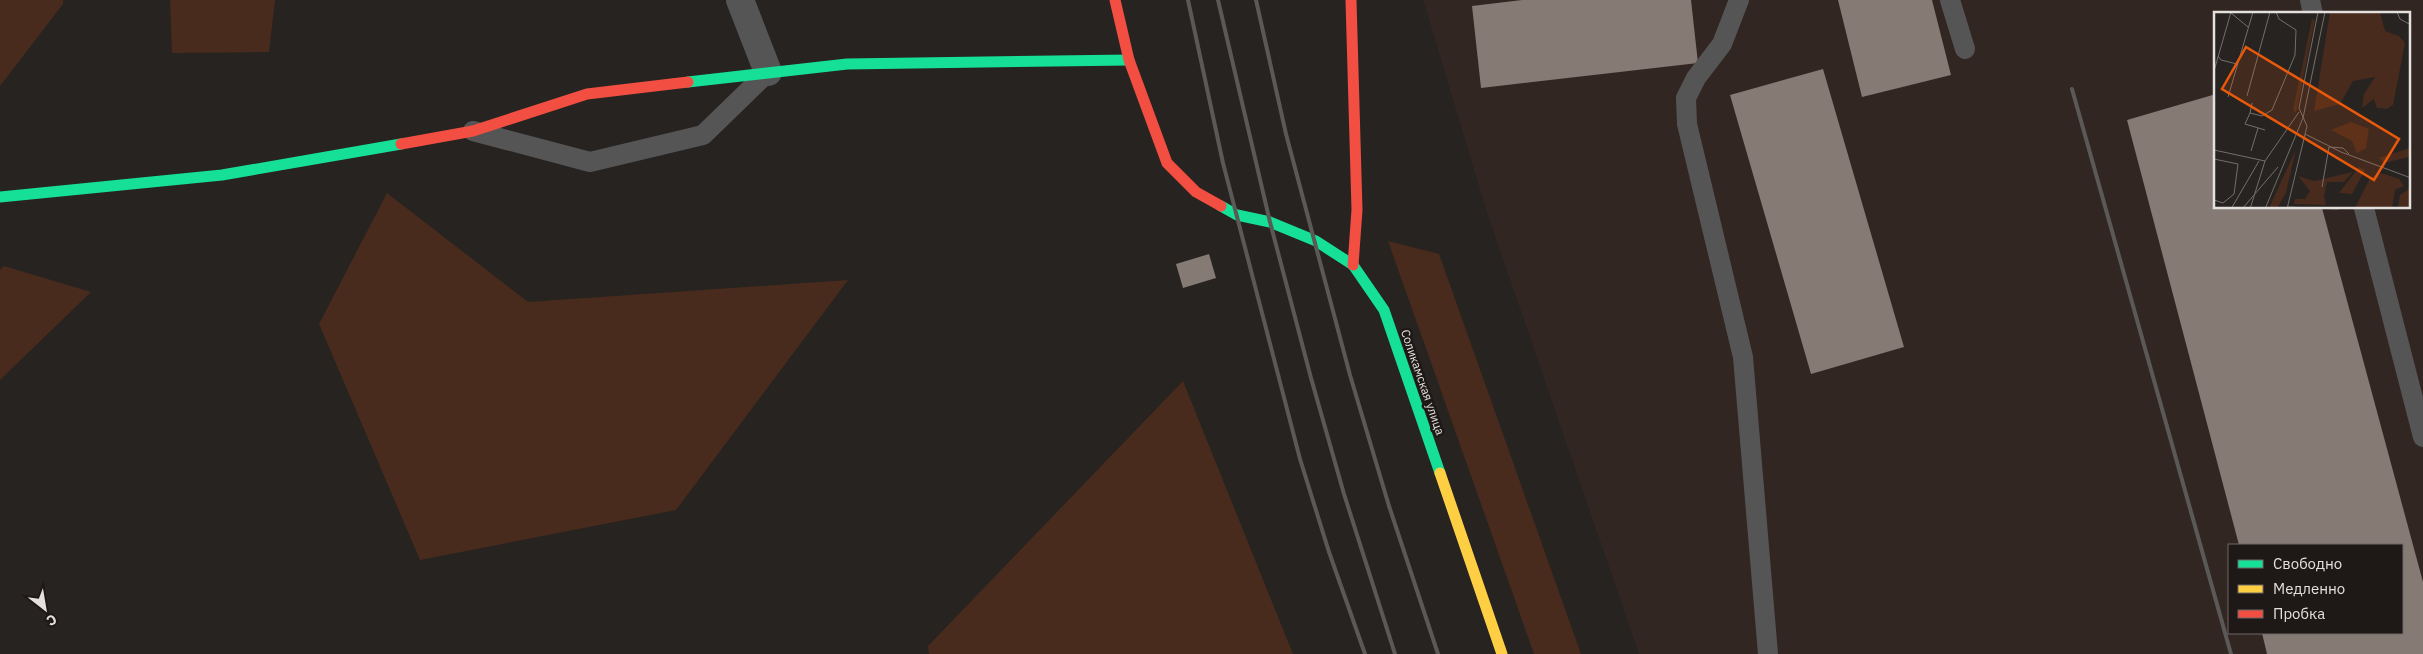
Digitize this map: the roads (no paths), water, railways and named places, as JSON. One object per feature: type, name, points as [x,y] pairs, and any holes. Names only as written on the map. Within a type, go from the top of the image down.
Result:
[{"type":"street","points":[[740,0],[768,72]]},
{"type":"street","name":"Соликамская улица","points":[[1115,0],[1129,60],[1167,163],[1196,192],[1237,215],[1270,222],[1316,241],[1353,265],[1384,310],[1502,654]]},
{"type":"street","points":[[1351,0],[1358,210],[1353,265]]},
{"type":"street","points":[[0,197],[222,175],[473,131],[587,94],[768,72],[847,64],[1129,60]]},
{"type":"lane","points":[[1739,0],[1722,44],[1696,78],[1686,98],[1687,124],[1742,357],[1768,654]]},
{"type":"lane","points":[[1950,0],[1964,49]]},
{"type":"lane","points":[[473,131],[590,162],[703,135],[768,72]]},
{"type":"lane","points":[[2364,209],[2417,390],[2423,437]]},
{"type":"railway","points":[[1188,0],[1223,163],[1300,459],[1329,552],[1365,654]]},
{"type":"railway","points":[[1218,0],[1270,222],[1311,378],[1344,494],[1395,654]]},
{"type":"railway","points":[[1256,0],[1286,134],[1350,375],[1389,506],[1438,654]]},
{"type":"railway","points":[[2072,89],[2231,654]]}]
